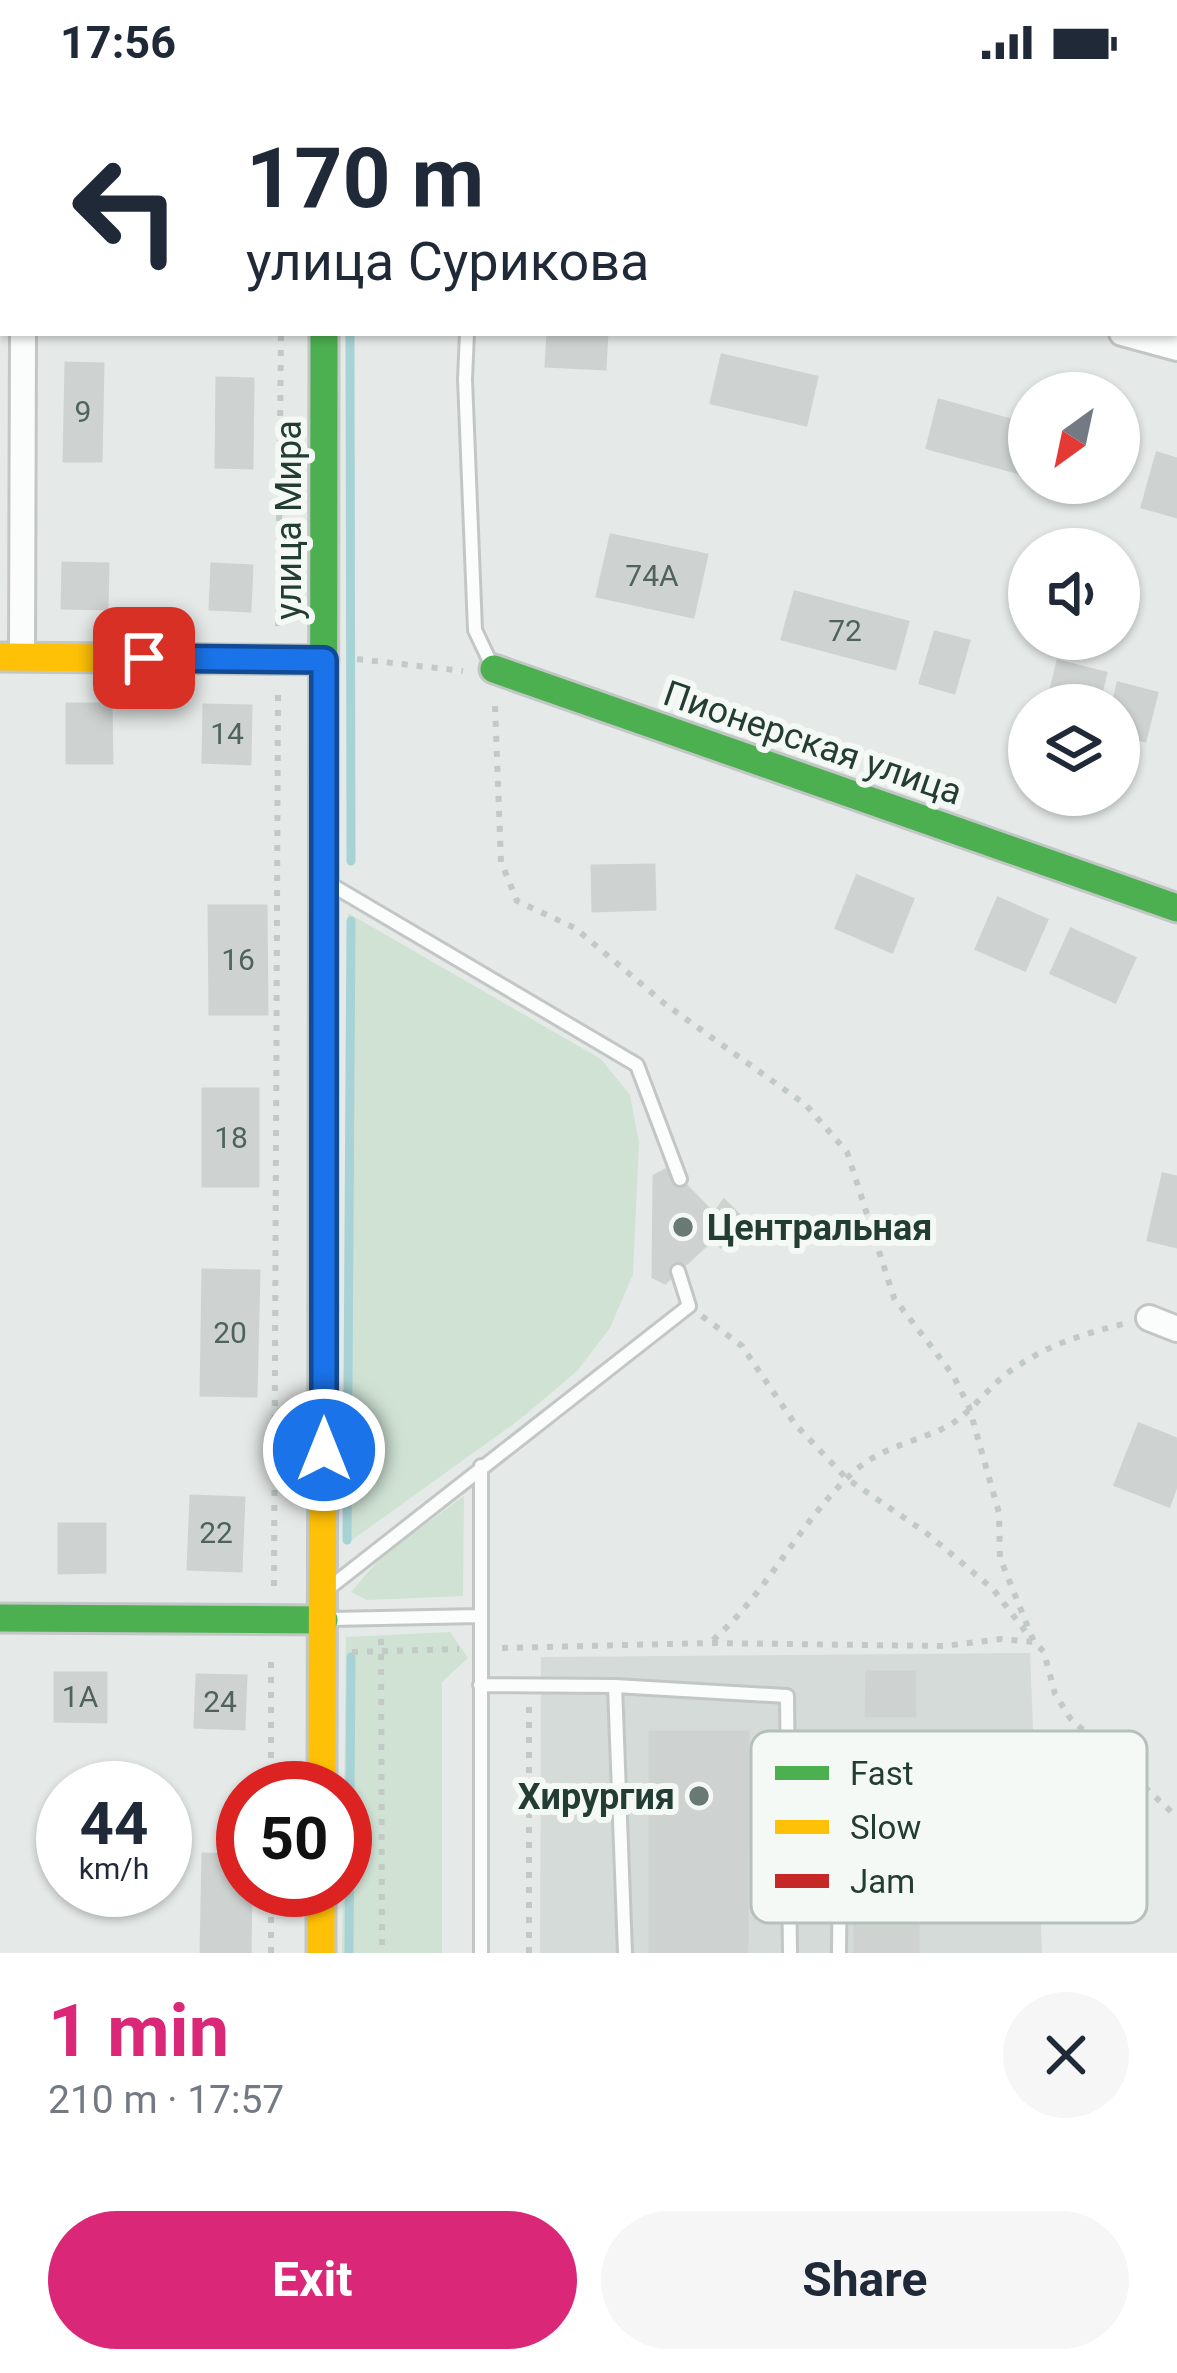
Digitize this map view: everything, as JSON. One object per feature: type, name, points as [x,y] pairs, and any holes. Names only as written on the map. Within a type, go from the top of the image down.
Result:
[{"type":"main road","name":"улица Мира","points":[[322,1761],[324,336]]},
{"type":"main road","points":[[11,657],[324,660]]},
{"type":"main road","name":"Пионерская улица","points":[[494,669],[1177,908]]},
{"type":"main road","points":[[0,1618],[273,1621],[324,1606]]},
{"type":"main road","points":[[321,1917],[321,1953]]},
{"type":"street","points":[[11,657],[23,336]]},
{"type":"street","points":[[1133,336],[1177,348]]},
{"type":"street","points":[[1149,1318],[1177,1329]]},
{"type":"lane","points":[[467,336],[476,630],[494,669]]},
{"type":"lane","points":[[326,881],[637,1065],[680,1180]]},
{"type":"lane","points":[[324,1606],[481,1466],[689,1306],[678,1270]]},
{"type":"lane","points":[[481,1466],[481,1953]]},
{"type":"lane","points":[[324,1606],[381,1618],[479,1616]]},
{"type":"lane","points":[[479,1684],[787,1696],[787,1731]]},
{"type":"lane","points":[[615,1686],[625,1953]]},
{"type":"lane","points":[[790,1923],[790,1953]]},
{"type":"lane","points":[[839,1923],[839,1953]]},
{"type":"path","points":[[271,1761],[281,336]]},
{"type":"path","points":[[324,660],[346,657],[468,672],[494,669],[501,862],[517,901],[575,928],[665,1004],[806,1106],[847,1152],[895,1298],[953,1375],[969,1407],[999,1513],[1000,1558],[1034,1642]]},
{"type":"path","points":[[689,1306],[742,1346],[796,1424],[846,1478],[925,1532],[993,1588],[1044,1652],[1054,1694],[1084,1731]]},
{"type":"path","points":[[710,1642],[738,1618],[778,1560],[846,1478],[895,1444],[947,1427],[1012,1370],[1064,1339],[1149,1318]]},
{"type":"path","points":[[381,1618],[382,1953]]},
{"type":"path","points":[[381,1651],[710,1642],[945,1646],[1001,1639],[1034,1642]]},
{"type":"path","points":[[528,1647],[529,1953]]},
{"type":"path","points":[[1147,1789],[1177,1817]]},
{"type":"path","points":[[271,1917],[271,1953]]},
{"type":"shaded area","points":[[1030,1653],[1033,1731],[751,1731],[751,1923],[1041,1923],[1042,1953],[540,1953],[541,1657]]},
{"type":"green space","points":[[348,913],[601,1059],[630,1095],[639,1142],[633,1274],[610,1328],[577,1371],[519,1420],[345,1545]]},
{"type":"green space","points":[[464,1496],[463,1596],[367,1600],[351,1592],[382,1556]]},
{"type":"green space","points":[[450,1632],[468,1658],[442,1682],[442,1953],[342,1953],[342,1917],[372,1917],[372,1761],[344,1761],[346,1637]]},
{"type":"building","points":[[548,336],[607,336],[605,369],[546,366]]},
{"type":"building","points":[[722,355],[817,377],[806,425],[711,403]]},
{"type":"building","points":[[66,363],[103,364],[101,461],[64,461]]},
{"type":"building","points":[[217,378],[253,379],[252,468],[216,467]]},
{"type":"building","points":[[939,400],[1008,419],[1008,470],[927,448]]},
{"type":"building","points":[[1157,453],[1177,459],[1177,517],[1142,507]]},
{"type":"building","points":[[611,535],[707,555],[693,617],[597,596]]},
{"type":"building","points":[[63,563],[108,564],[107,609],[62,608]]},
{"type":"building","points":[[212,564],[252,566],[250,611],[210,609]]},
{"type":"building","points":[[795,592],[908,622],[895,669],[782,639]]},
{"type":"building","points":[[935,632],[969,641],[954,693],[920,683]]},
{"type":"building","points":[[1058,661],[1106,673],[1103,684],[1052,684]]},
{"type":"building","points":[[1140,689],[1157,693],[1145,741],[1140,740]]},
{"type":"building","points":[[67,704],[111,704],[112,763],[67,763]]},
{"type":"building","points":[[204,705],[251,706],[250,764],[203,762]]},
{"type":"building","points":[[654,865],[655,909],[593,911],[592,866]]},
{"type":"building","points":[[857,876],[913,899],[892,952],[836,928]]},
{"type":"building","points":[[998,898],[1047,920],[1025,970],[976,949]]},
{"type":"building","points":[[209,906],[266,906],[267,1014],[210,1014]]},
{"type":"building","points":[[1071,929],[1135,958],[1115,1002],[1051,973]]},
{"type":"building","points":[[203,1089],[258,1089],[258,1186],[203,1186]]},
{"type":"building","name":"Центральная","points":[[669,1168],[714,1214],[713,1239],[665,1283],[653,1277],[654,1176]]},
{"type":"building","points":[[1163,1174],[1177,1177],[1177,1247],[1148,1240]]},
{"type":"building","points":[[724,1200],[747,1223],[721,1247],[713,1239],[714,1214]]},
{"type":"building","points":[[203,1270],[259,1271],[256,1396],[201,1395]]},
{"type":"building","points":[[1139,1424],[1177,1439],[1177,1484],[1169,1506],[1115,1485]]},
{"type":"building","points":[[191,1496],[244,1498],[241,1571],[188,1569]]},
{"type":"building","points":[[59,1524],[105,1524],[105,1572],[59,1573]]},
{"type":"building","points":[[867,1672],[915,1672],[915,1716],[866,1716]]},
{"type":"building","points":[[55,1673],[106,1673],[106,1722],[55,1721]]},
{"type":"building","points":[[197,1675],[246,1676],[244,1729],[195,1727]]},
{"type":"building","name":"Хирургия","points":[[650,1732],[748,1732],[747,1953],[650,1953]]},
{"type":"building","points":[[203,1854],[216,1854],[216,1917],[251,1917],[250,1953],[201,1953]]},
{"type":"building","points":[[855,1923],[918,1923],[918,1953],[855,1953]]},
{"type":"waterway","points":[[350,336],[351,861]]},
{"type":"waterway","points":[[347,1540],[351,921]]},
{"type":"waterway","points":[[349,1953],[351,1657]]},
{"type":"traffic: fast","points":[[323,1309],[324,336]]},
{"type":"traffic: fast","points":[[494,669],[1177,908]]},
{"type":"traffic: fast","points":[[0,1618],[324,1620]]},
{"type":"traffic: slow","points":[[0,657],[324,660]]},
{"type":"traffic: slow","points":[[322,1761],[323,1309]]},
{"type":"traffic: slow","points":[[321,1917],[321,1953]]},
{"type":"place","name":"Центральная","points":[[683,1227]]},
{"type":"place","name":"Хирургия","points":[[699,1796]]},
{"type":"route","points":[[144,658],[324,660],[324,1450]]}]
